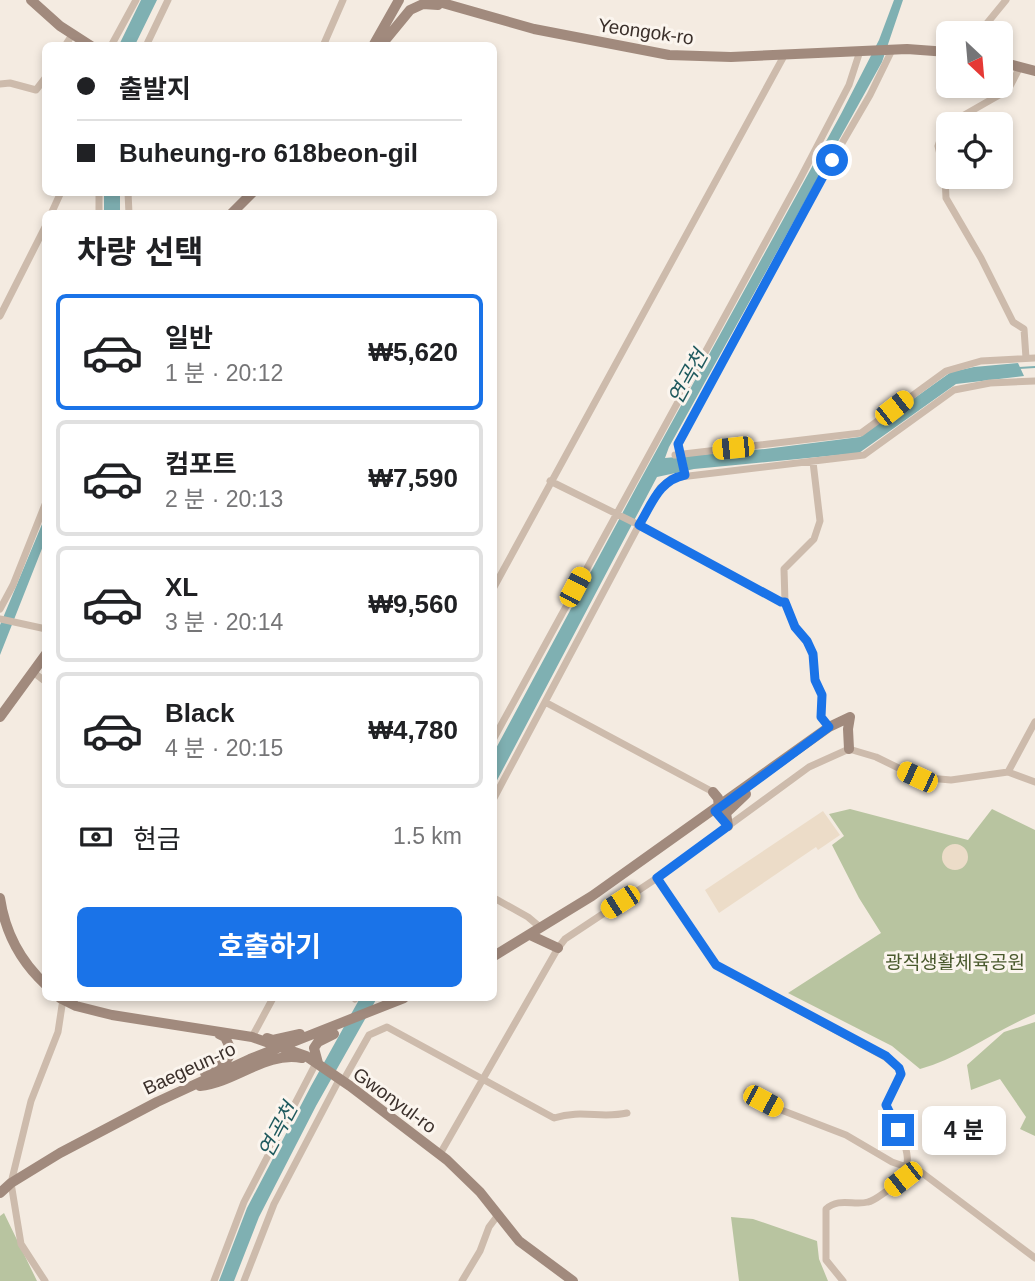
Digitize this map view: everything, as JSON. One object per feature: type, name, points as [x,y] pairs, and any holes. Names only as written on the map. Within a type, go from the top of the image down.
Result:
[{"type":"street","points":[[31,0],[69,42]]},
{"type":"street","points":[[113,42],[136,0]]},
{"type":"street","points":[[148,42],[168,0]]},
{"type":"street","points":[[325,42],[343,0]]},
{"type":"street","points":[[376,42],[400,0]]},
{"type":"street","name":"Yeongok-ro","points":[[432,0],[534,29],[669,55],[731,57],[892,50]]},
{"type":"street","points":[[989,21],[1006,0]]},
{"type":"street","points":[[384,42],[403,18],[417,6],[445,2]]},
{"type":"street","points":[[685,475],[678,454],[682,435],[820,181],[870,95],[892,50],[936,51]]},
{"type":"street","points":[[497,732],[800,179],[849,85],[860,51]]},
{"type":"street","points":[[497,581],[785,54]]},
{"type":"street","points":[[1013,65],[1035,71]]},
{"type":"street","points":[[970,112],[1008,90],[1020,67]]},
{"type":"street","points":[[0,84],[10,83],[36,90],[42,82]]},
{"type":"street","points":[[678,454],[861,433],[946,371],[981,361],[1031,358],[1024,329],[1013,322],[981,258],[946,198],[946,189]]},
{"type":"street","points":[[235,210],[249,196]]},
{"type":"street","points":[[0,316],[42,233]]},
{"type":"street","points":[[497,792],[639,525],[660,488],[672,478],[864,455],[954,390],[990,383],[1035,381]]},
{"type":"street","points":[[813,462],[820,521],[814,539],[784,569],[785,602],[795,627],[807,641],[813,654],[815,680],[822,695],[821,717],[829,727]]},
{"type":"street","points":[[550,481],[785,602]]},
{"type":"street","points":[[0,609],[13,585],[42,512]]},
{"type":"street","points":[[0,620],[42,628]]},
{"type":"street","points":[[0,717],[42,660]]},
{"type":"street","points":[[33,672],[42,679]]},
{"type":"street","points":[[545,702],[713,792],[718,798],[717,809],[728,826]]},
{"type":"street","points":[[497,954],[592,896],[829,727],[850,717],[849,749]]},
{"type":"street","points":[[1008,772],[1035,722]]},
{"type":"street","points":[[440,1154],[558,948],[583,926],[657,878],[809,767],[849,749],[876,757],[917,777],[951,780],[1008,772],[1035,782]]},
{"type":"street","points":[[728,826],[726,813],[770,770]]},
{"type":"street","points":[[657,878],[716,965],[886,1056],[899,1068],[901,1074],[886,1105],[898,1130],[908,1166],[903,1179],[868,1203],[844,1202],[826,1209],[826,1260],[843,1281]]},
{"type":"street","points":[[0,898],[3,918],[11,939],[25,962],[42,981]]},
{"type":"street","points":[[497,900],[528,917],[541,928]]},
{"type":"street","points":[[530,935],[558,948]]},
{"type":"street","points":[[45,1281],[21,1244],[11,1183],[31,1101],[58,1032],[62,1001]]},
{"type":"street","points":[[70,1001],[95,1011],[220,1034],[228,1041],[232,1052],[226,1061],[178,1087],[174,1093]]},
{"type":"street","points":[[253,1035],[271,1001]]},
{"type":"street","name":"Baegeun-ro","points":[[0,1193],[11,1183],[60,1153],[174,1093],[282,1046],[336,1028],[400,1001]]},
{"type":"street","points":[[177,1026],[273,1040],[336,1028]]},
{"type":"street","points":[[253,1035],[316,1063],[341,1080],[369,1035],[387,1027],[554,1118],[578,1112],[613,1116],[628,1113]]},
{"type":"street","points":[[214,1281],[244,1202],[316,1063],[315,1046],[336,1028]]},
{"type":"street","points":[[189,1087],[209,1085],[282,1056],[316,1063]]},
{"type":"street","name":"Gwonyul-ro","points":[[244,1281],[268,1216],[341,1080],[440,1154],[466,1177],[525,1246],[573,1281]]},
{"type":"street","points":[[747,1092],[776,1108],[846,1135],[892,1161],[921,1172],[1035,1258]]},
{"type":"street","points":[[462,1281],[480,1251],[489,1227],[498,1215]]},
{"type":"green space","name":"광적생활체육공원","points":[[850,809],[968,840],[992,809],[1035,830],[1035,1014],[949,1058],[920,1069],[892,1046],[788,993],[881,933],[859,898],[832,845],[844,836],[829,814]]},
{"type":"green space","points":[[1035,1022],[1035,1136],[1020,1129],[1026,1117],[1000,1079],[971,1090],[967,1065],[1004,1032]]},
{"type":"green space","points":[[4,1213],[37,1281],[0,1281],[0,1216]]},
{"type":"green space","points":[[731,1217],[753,1219],[817,1241],[819,1259],[828,1281],[739,1281]]},
{"type":"shaded area","points":[[823,811],[840,835],[818,850],[816,847],[719,913],[705,890]]},
{"type":"shaded area","points":[[955,844],[964,848],[968,857],[964,866],[955,870],[946,866],[942,857],[946,848]]},
{"type":"water","points":[[141,0],[157,0],[136,42],[120,42]]},
{"type":"water","points":[[894,0],[903,0],[882,62],[665,458],[860,437],[951,372],[1018,363],[1024,376],[956,384],[859,453],[694,469],[657,477],[497,780],[497,746],[879,40]]},
{"type":"water","points":[[104,196],[120,196],[120,210],[104,210]]},
{"type":"water","points":[[42,524],[42,549],[0,655],[0,625]]},
{"type":"water","points":[[358,1001],[375,1001],[316,1106],[259,1217],[234,1281],[219,1281],[247,1208]]},
{"type":"waterway","points":[[1019,368],[1035,367]]},
{"type":"route","points":[[832,160],[678,444],[685,475],[672,478],[660,488],[639,525],[785,602],[795,627],[807,641],[813,654],[815,680],[822,695],[821,717],[829,727],[715,811],[728,826],[657,878],[716,965],[886,1056],[899,1068],[899,1081],[886,1105],[898,1130]]},
{"type":"water label","name":"연곡천","points":[[688,377]]},
{"type":"water label","name":"연곡천","points":[[278,1130]]}]
